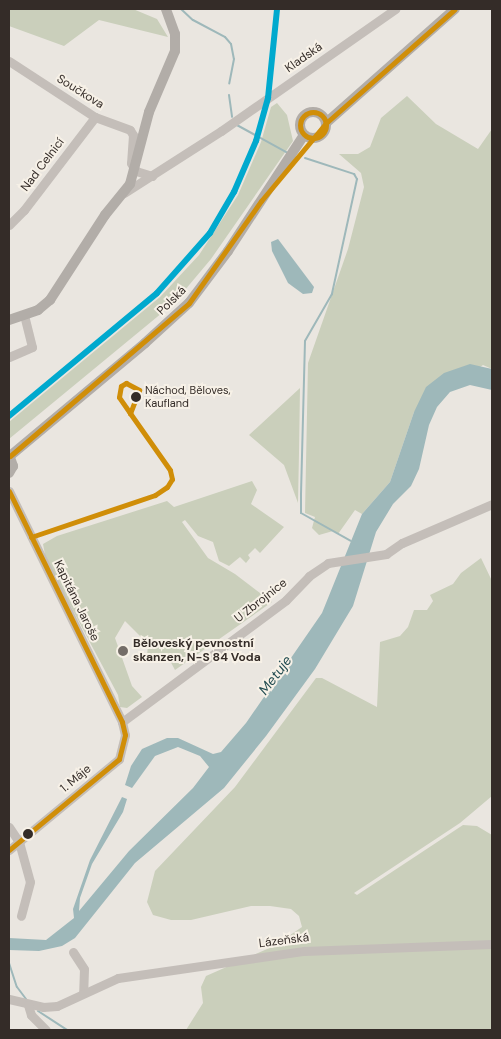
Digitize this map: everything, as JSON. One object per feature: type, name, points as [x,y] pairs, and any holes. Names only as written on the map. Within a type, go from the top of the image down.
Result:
[{"type":"main road","name":"Kladská","points":[[9,320],[24,315],[50,300],[105,215],[124,193],[136,171],[149,112],[175,51],[175,34],[166,9]]},
{"type":"main road","points":[[427,34],[449,9]]},
{"type":"main road","points":[[324,120],[354,101],[455,9]]},
{"type":"main road","points":[[315,112],[324,120],[323,134],[308,137],[300,126],[303,117],[315,112]]},
{"type":"main road","name":"Polská","points":[[9,473],[13,466],[9,456],[145,344],[189,303],[308,137]]},
{"type":"street","name":"Kladská","points":[[124,193],[312,68],[395,9]]},
{"type":"street","name":"Součkova","points":[[9,61],[95,117],[132,132],[131,162],[136,171]]},
{"type":"street","name":"Nad Celnicí","points":[[9,225],[24,210],[95,117]]},
{"type":"street","points":[[136,171],[152,176]]},
{"type":"street","points":[[9,357],[32,348],[24,315]]},
{"type":"street","name":"Kapitána Jaroše","points":[[9,491],[122,722]]},
{"type":"street","name":"U Zbrojnice","points":[[122,722],[286,600],[309,576],[340,559],[376,557],[492,504]]},
{"type":"street","name":"1. Máje","points":[[9,850],[119,759],[125,735],[122,722]]},
{"type":"street","points":[[9,827],[19,842],[30,882],[21,916]]},
{"type":"street","name":"Lázeňská","points":[[9,999],[28,1005],[57,1006],[118,978],[304,951],[492,944]]},
{"type":"street","points":[[73,952],[84,969],[83,993]]},
{"type":"street","points":[[28,1005],[32,1015],[46,1030]]},
{"type":"green space","points":[[9,9],[133,9],[157,19],[168,37],[99,20],[64,46],[9,26]]},
{"type":"green space","points":[[407,96],[436,124],[478,149],[492,129],[492,369],[483,365],[414,412],[390,482],[362,514],[355,510],[338,534],[333,531],[319,535],[312,528],[315,517],[305,513],[308,363],[348,249],[364,187],[361,173],[339,154],[358,154],[370,147],[381,118]]},
{"type":"green space","points":[[277,103],[287,115],[293,141],[211,259],[174,303],[9,439],[9,422],[160,297],[199,255],[238,195],[261,142],[271,107]]},
{"type":"green space","points":[[300,388],[298,503],[284,465],[249,435]]},
{"type":"green space","points":[[252,481],[257,490],[251,504],[284,527],[260,553],[255,548],[248,555],[250,558],[246,563],[240,557],[229,566],[219,561],[213,542],[198,536],[185,520],[182,522],[208,558],[235,574],[272,602],[175,670],[167,655],[147,656],[148,644],[125,621],[115,638],[132,686],[142,697],[127,708],[120,707],[118,695],[46,560],[43,544],[57,536],[167,501],[174,507]]},
{"type":"green space","points":[[481,558],[492,581],[492,796],[460,823],[354,893],[357,895],[463,825],[477,826],[492,835],[492,1030],[186,1030],[203,1003],[201,987],[206,976],[274,946],[302,927],[299,916],[291,909],[270,906],[251,906],[191,920],[171,920],[153,915],[147,902],[155,871],[235,787],[316,678],[322,678],[377,707],[380,642],[400,636],[408,627],[414,610],[427,610],[433,601],[430,595],[453,584],[461,573]]},
{"type":"water","points":[[278,239],[314,287],[312,293],[303,294],[288,283],[272,251],[271,242]]},
{"type":"water","points":[[470,364],[492,369],[492,390],[470,385],[450,392],[437,407],[429,425],[419,469],[411,486],[393,504],[376,532],[353,606],[315,669],[266,736],[224,788],[135,863],[75,938],[62,946],[39,951],[9,950],[9,938],[46,940],[74,918],[73,909],[90,860],[122,797],[127,799],[123,812],[92,864],[80,898],[79,911],[129,851],[193,788],[209,767],[200,756],[178,747],[155,756],[132,788],[125,785],[131,766],[142,749],[167,738],[178,738],[213,754],[221,752],[246,723],[322,613],[362,514],[390,482],[414,412],[426,387],[444,373]]},
{"type":"waterway","points":[[181,9],[193,20],[225,37],[231,44],[234,59],[229,84]]},
{"type":"waterway","points":[[229,95],[232,117]]},
{"type":"waterway","points":[[235,124],[288,153]]},
{"type":"waterway","points":[[305,158],[354,174],[357,179],[332,294],[305,341],[301,495],[301,513],[351,541]]},
{"type":"waterway","points":[[9,963],[17,987],[26,999]]},
{"type":"waterway","points":[[38,1011],[67,1030]]},
{"type":"transit line","points":[[9,416],[157,293],[210,233],[234,192],[256,141],[268,98],[277,9]]},
{"type":"transit line","points":[[10,456],[189,303],[261,201],[326,123],[455,9]]},
{"type":"transit line","points":[[313,112],[322,116],[326,125],[322,134],[313,138],[304,134],[300,125],[304,116],[313,112]]},
{"type":"transit line","points":[[126,383],[139,390],[130,413],[119,397],[121,386],[126,383]]},
{"type":"transit line","points":[[31,537],[155,495],[167,487],[172,479],[170,470],[130,413]]},
{"type":"transit line","points":[[9,491],[122,722],[125,735],[119,759],[9,850]]},
{"type":"place","name":"Náchod, Běloves, Kaufland","points":[[136,397]]},
{"type":"place","name":"Běloveský pevnostní skanzen, N-S 84 Voda","points":[[123,651]]},
{"type":"water label","name":"Metuje","points":[[275,675]]}]
